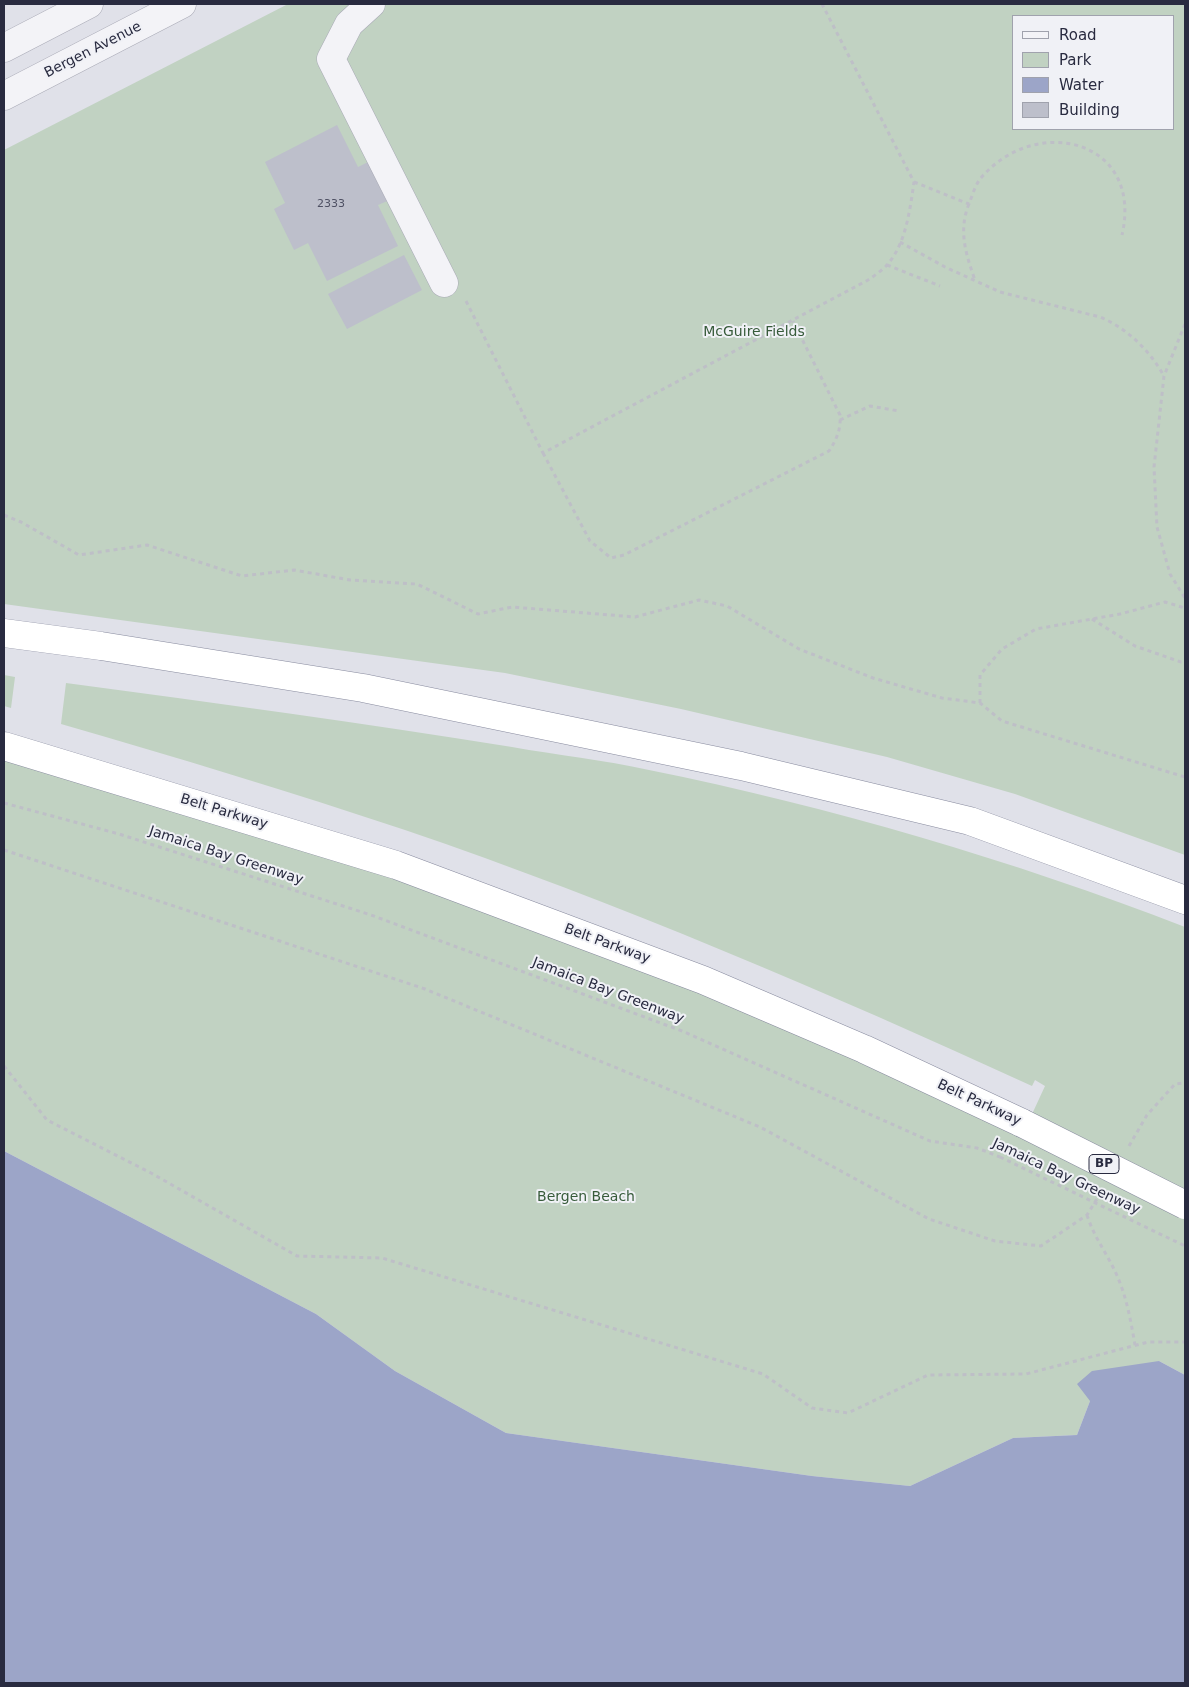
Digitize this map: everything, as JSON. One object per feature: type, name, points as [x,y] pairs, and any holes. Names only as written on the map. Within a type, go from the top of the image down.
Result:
[{"type":"highway","points":[[4,633],[101,646],[363,688],[741,766],[970,821],[1185,900]]},
{"type":"highway","name":"Belt Parkway","points":[[4,746],[396,865],[703,980],[864,1050],[1022,1123],[1185,1205]]},
{"type":"street","points":[[4,48],[89,4]]},
{"type":"street","name":"Bergen Avenue","points":[[4,96],[182,4]]},
{"type":"street","points":[[371,4],[349,24],[331,59],[444,283]]},
{"type":"path","points":[[543,453],[868,280],[886,265],[900,242],[909,213],[914,182],[822,4]]},
{"type":"path","points":[[975,281],[964,240],[964,216],[978,181],[1000,159],[1035,143],[1062,142],[1089,148],[1113,169],[1124,196],[1126,216],[1122,235]]},
{"type":"path","points":[[914,182],[969,204]]},
{"type":"path","points":[[900,242],[1000,292],[1100,317],[1115,323],[1154,358],[1164,376]]},
{"type":"path","points":[[886,265],[940,286]]},
{"type":"path","points":[[444,283],[458,285],[590,542],[611,558],[624,554],[829,452],[836,441],[840,415],[793,321]]},
{"type":"path","points":[[1185,324],[1164,376],[1154,467],[1158,527],[1170,574],[1185,598]]},
{"type":"path","points":[[840,420],[870,406],[899,411]]},
{"type":"path","points":[[4,515],[21,522],[79,555],[147,545],[242,576],[294,570],[350,580],[417,584],[478,614],[512,607],[635,617],[699,600],[727,606],[799,649],[873,678],[942,698],[980,703],[1002,721],[1185,777]]},
{"type":"path","points":[[980,703],[980,675],[1002,649],[1036,629],[1092,619],[1165,602],[1185,608]]},
{"type":"path","points":[[1092,619],[1134,646],[1185,662]]},
{"type":"path","name":"Jamaica Bay Greenway","points":[[4,803],[119,834],[371,915],[682,1031],[930,1142],[977,1148],[1000,1157],[1185,1246]]},
{"type":"path","points":[[4,850],[425,989],[760,1127],[929,1220],[995,1241],[1041,1246],[1087,1215],[1102,1190]]},
{"type":"path","points":[[4,1066],[47,1120],[151,1172],[297,1256],[382,1258],[762,1374],[812,1408],[848,1413],[928,1374],[1026,1374],[1148,1342],[1185,1342]]},
{"type":"path","points":[[1127,1148],[1147,1115],[1175,1084],[1185,1083]]},
{"type":"path","points":[[1087,1215],[1093,1233],[1118,1277],[1129,1312],[1135,1345]]},
{"type":"green space","name":"McGuire Fields","points":[[288,4],[1185,4],[1185,855],[1015,794],[887,757],[681,709],[505,673],[4,604],[4,150]]},
{"type":"green space","points":[[4,675],[15,677],[11,708],[4,706]]},
{"type":"green space","name":"Bergen Beach","points":[[66,683],[456,738],[649,770],[785,801],[920,837],[1054,879],[1185,927],[1185,1375],[1159,1361],[1090,1401],[1077,1435],[1013,1438],[910,1486],[812,1476],[506,1433],[395,1371],[316,1314],[4,1151],[4,746],[396,865],[1027,1125],[1045,1086],[1035,1080],[1032,1086],[722,950],[485,858],[319,802],[61,724]]},
{"type":"water","points":[[4,1151],[316,1314],[395,1371],[506,1433],[812,1476],[910,1486],[1013,1438],[1077,1435],[1090,1401],[1077,1384],[1092,1371],[1159,1361],[1185,1375],[1185,1683],[4,1683]]},
{"type":"building","points":[[337,125],[358,167],[372,160],[392,199],[378,205],[398,246],[327,281],[308,243],[294,250],[274,209],[285,203],[265,162]]},
{"type":"building","points":[[404,255],[422,290],[347,329],[328,294]]}]
